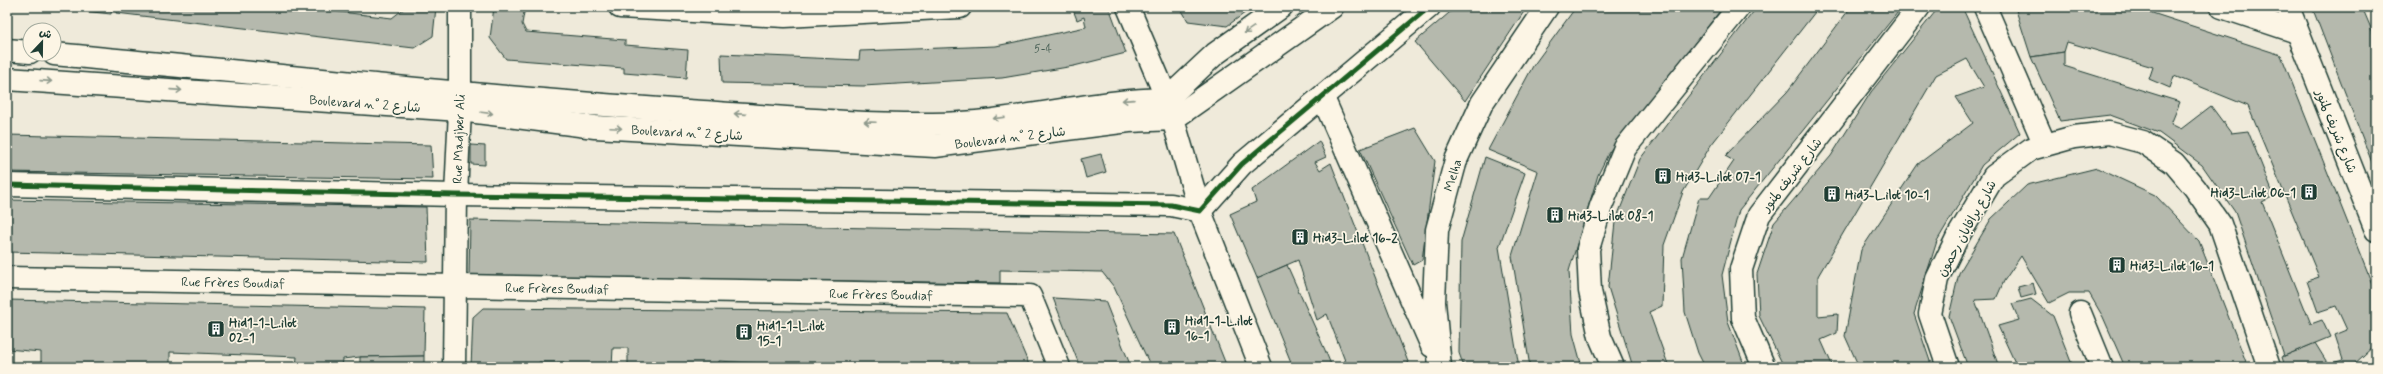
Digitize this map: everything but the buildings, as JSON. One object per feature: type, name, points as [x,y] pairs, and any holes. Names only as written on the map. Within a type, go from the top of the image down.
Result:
[{"type":"street","name":"Rue Madjber Ali","points":[[454,367],[456,195],[460,101],[460,7]]},
{"type":"street","points":[[620,7],[785,16],[960,7]]},
{"type":"street","points":[[1128,7],[1170,109],[1200,211],[1261,367]]},
{"type":"street","points":[[1170,109],[1214,54],[1281,7]]},
{"type":"street","points":[[1170,109],[1332,7]]},
{"type":"street","points":[[1200,211],[1242,164],[1429,7]]},
{"type":"street","name":"Melha","points":[[1440,364],[1434,302],[1437,230],[1456,160],[1482,103],[1547,7]]},
{"type":"street","points":[[1613,367],[1600,337],[1590,291],[1588,249],[1601,206],[1625,148],[1739,7]]},
{"type":"street","name":"شارع شريف لمنور","points":[[1764,367],[1743,318],[1741,269],[1759,215],[1919,7]]},
{"type":"street","points":[[1985,7],[2045,145]]},
{"type":"street","points":[[2222,7],[2297,32]]},
{"type":"street","name":"شارع شريف لمنور","points":[[2288,7],[2376,230]]},
{"type":"street","points":[[7,50],[22,51]]},
{"type":"street","name":"Boulevard n° شارع 2","points":[[62,55],[460,101],[595,127],[935,146],[1129,121],[1170,109]]},
{"type":"street","name":"Boulevard n° شارع 2","points":[[7,79],[460,101]]},
{"type":"street","points":[[1322,98],[1440,364]]},
{"type":"street","name":"شارع برافابان رحمون","points":[[1948,367],[1930,314],[1937,279],[1957,238],[1994,176],[2031,149],[2074,137],[2109,133],[2143,142],[2174,163],[2195,188],[2220,224],[2269,367]]},
{"type":"street","points":[[7,185],[456,195],[1171,205],[1200,211]]},
{"type":"street","name":"Rue Frères Boudiaf","points":[[7,278],[1030,296],[1058,367]]},
{"type":"street","points":[[2080,313],[2102,367]]},
{"type":"cycle path","points":[[7,185],[456,195],[1171,205],[1200,211],[1242,164],[1429,7]]},
{"type":"place","name":"Hid3-L.ilot 07-1","points":[[1663,176]]},
{"type":"place","name":"Hid3-L.ilot 06-1","points":[[2309,192]]},
{"type":"place","name":"Hid3-L.ilot 10-1","points":[[1832,194]]},
{"type":"place","name":"Hid3-L.ilot 08-1","points":[[1555,215]]},
{"type":"place","name":"Hid3-L.ilot 16-2","points":[[1300,237]]},
{"type":"place","name":"Hid3-L.ilot 16-1","points":[[2117,265]]},
{"type":"place","name":"Hid1-1-L.ilot 16-1","points":[[1172,327]]},
{"type":"place","name":"Hid1-1-L.ilot 02-1","points":[[216,329]]},
{"type":"place","name":"Hid1-1-L.ilot 15-1","points":[[744,332]]}]
